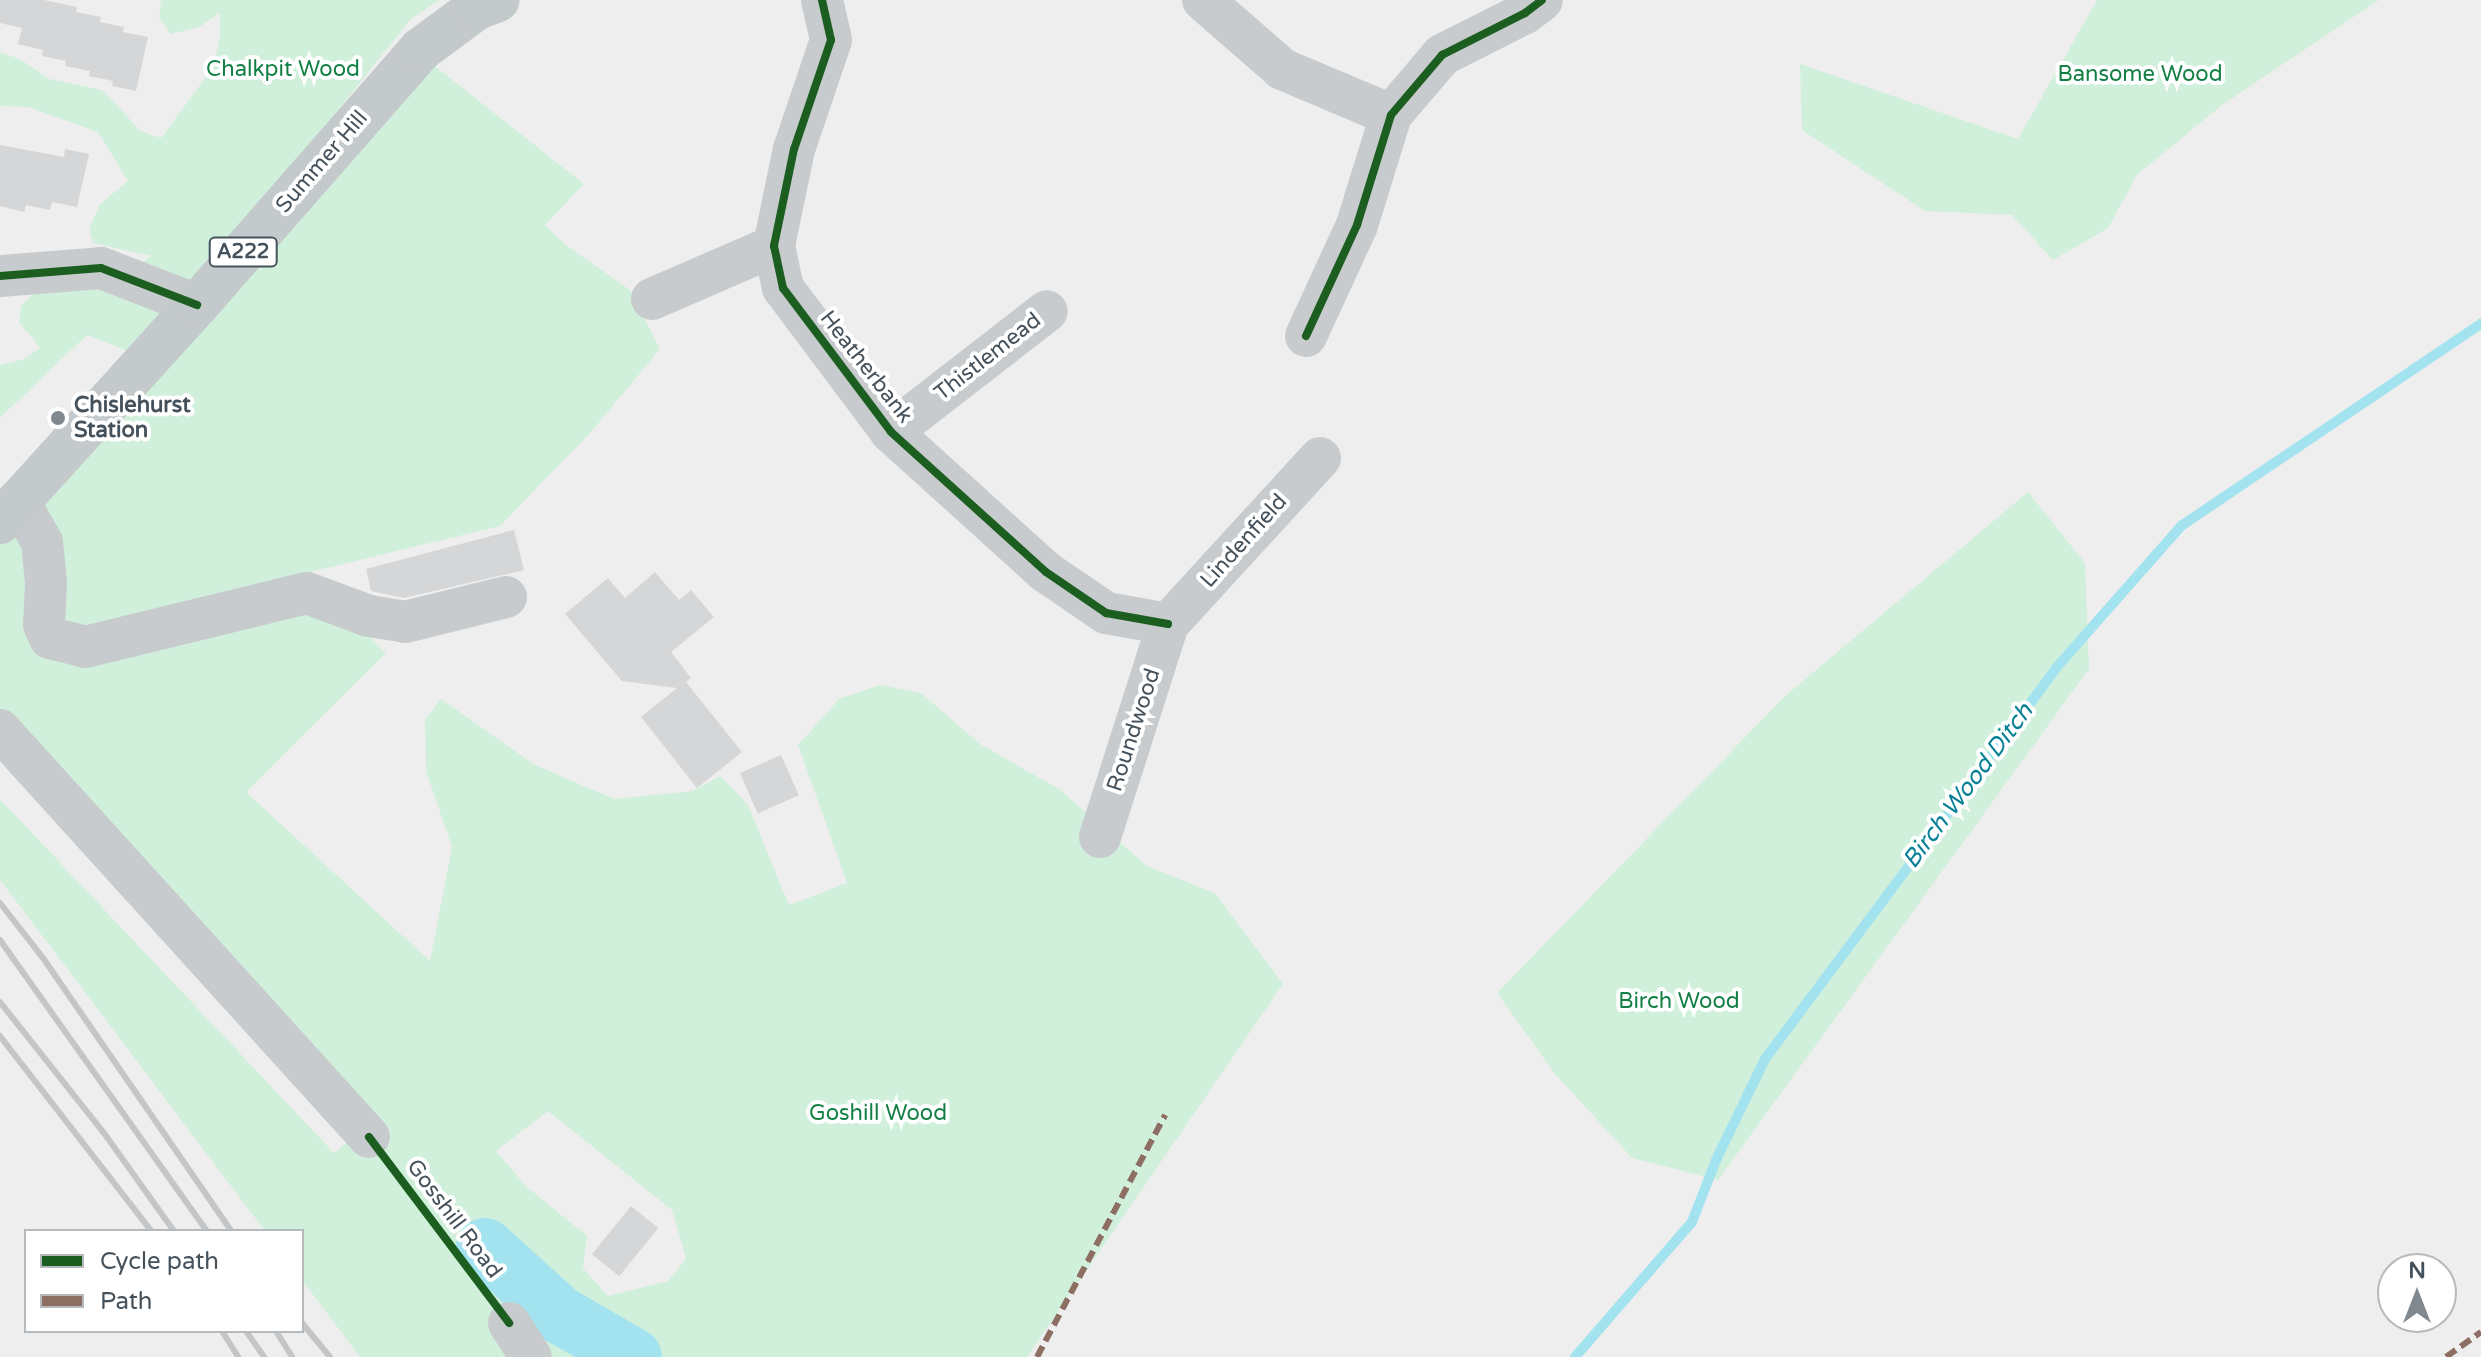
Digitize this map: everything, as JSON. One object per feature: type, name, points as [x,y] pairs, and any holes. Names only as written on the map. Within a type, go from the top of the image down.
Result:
[{"type":"main road","name":"Summer Hill","points":[[9,511],[197,305],[420,50],[477,8],[498,0]]},
{"type":"street","name":"Heatherbank","points":[[822,0],[831,40],[794,149],[774,246],[783,288],[891,432],[1046,572],[1106,613],[1168,624]]},
{"type":"street","points":[[1203,0],[1282,69],[1391,115]]},
{"type":"street","points":[[1306,336],[1357,225],[1391,115],[1442,55],[1525,13],[1542,0]]},
{"type":"street","points":[[652,299],[774,246]]},
{"type":"street","points":[[0,276],[101,268],[197,305]]},
{"type":"street","name":"Thistlemead","points":[[891,432],[1047,311]]},
{"type":"street","name":"Lindenfield","points":[[1168,624],[1320,458]]},
{"type":"street","points":[[9,511],[42,542],[46,583],[44,625],[50,638],[85,647],[307,593],[369,616],[405,622],[506,597]]},
{"type":"street","name":"Roundwood","points":[[1100,837],[1168,624]]},
{"type":"street","points":[[0,730],[369,1137]]},
{"type":"green space","name":"Chalkpit Wood","points":[[161,0],[439,0],[410,20],[243,229],[130,352],[87,335],[0,418],[0,365],[24,359],[40,348],[19,322],[21,306],[34,293],[135,267],[151,256],[93,243],[89,229],[100,204],[128,181],[98,132],[28,107],[0,106],[0,52],[20,59],[49,79],[102,90],[141,131],[161,138],[214,66],[220,36],[220,13],[199,27],[171,34],[159,18]]},
{"type":"green space","name":"Bansome Wood","points":[[2097,0],[2379,0],[2222,105],[2137,175],[2108,228],[2053,260],[2012,215],[1925,211],[1802,130],[1800,64],[2018,139]]},
{"type":"green space","name":"Goshill Wood","points":[[426,59],[584,184],[545,225],[566,245],[630,290],[660,349],[591,432],[500,526],[306,573],[386,653],[246,792],[430,961],[452,847],[426,771],[425,719],[441,699],[535,765],[614,799],[692,791],[721,776],[748,805],[789,905],[847,883],[798,745],[839,699],[880,685],[921,693],[980,744],[1059,789],[1147,866],[1216,894],[1283,984],[1027,1357],[360,1357],[304,1283],[304,1229],[263,1229],[0,880],[0,799],[334,1153],[375,1120],[0,745],[0,542]],"holes":[[[548,1111],[672,1210],[686,1259],[668,1281],[608,1296],[583,1268],[587,1236],[526,1186],[496,1151]]]},
{"type":"green space","name":"Birch Wood","points":[[2028,492],[2085,563],[2089,669],[1718,1180],[1632,1158],[1555,1074],[1497,993],[1785,696]]},
{"type":"building","points":[[0,0],[44,0],[77,7],[76,12],[101,17],[100,22],[124,27],[123,32],[148,37],[136,91],[112,86],[113,81],[89,76],[90,71],[65,66],[66,61],[42,56],[43,50],[18,44],[22,28],[0,23]]},
{"type":"building","points":[[0,145],[64,157],[65,149],[89,154],[77,207],[52,202],[50,210],[26,205],[24,212],[0,206]]},
{"type":"building","points":[[514,530],[524,570],[404,598],[371,591],[366,569]]},
{"type":"building","points":[[655,572],[679,600],[691,590],[714,617],[671,652],[691,678],[686,682],[742,752],[697,788],[641,717],[677,688],[622,681],[565,614],[608,578],[625,598]]},
{"type":"building","points":[[781,755],[799,795],[758,813],[740,773]]},
{"type":"building","points":[[631,1206],[658,1228],[619,1276],[592,1254]]},
{"type":"waterway","name":"Birch Wood Ditch","points":[[1575,1357],[1692,1222],[1716,1160],[1765,1059],[2056,668],[2181,526],[2481,324]]},
{"type":"waterway","points":[[485,1247],[560,1315],[633,1357]]},
{"type":"railway","points":[[0,903],[43,958],[230,1229]]},
{"type":"railway","points":[[0,940],[206,1229]]},
{"type":"railway","points":[[0,1002],[104,1133],[173,1229]]},
{"type":"railway","points":[[0,1036],[149,1229]]},
{"type":"railway","points":[[304,1325],[330,1357]]},
{"type":"railway","points":[[223,1333],[238,1357]]},
{"type":"railway","points":[[247,1333],[264,1357]]},
{"type":"railway","points":[[277,1333],[292,1357]]},
{"type":"marked path","points":[[1037,1357],[1165,1115]]},
{"type":"marked path","points":[[2446,1357],[2481,1332]]},
{"type":"cycle path","points":[[822,0],[831,40],[794,149],[774,246],[783,288],[891,432],[1046,572],[1106,613],[1168,624]]},
{"type":"cycle path","points":[[1306,336],[1357,225],[1391,115],[1442,55],[1525,13],[1542,0]]},
{"type":"cycle path","points":[[0,276],[101,268],[197,305]]},
{"type":"cycle path","name":"Gosshill Road","points":[[369,1137],[509,1323]]},
{"type":"place","name":"Chislehurst Station","points":[[58,418]]}]
